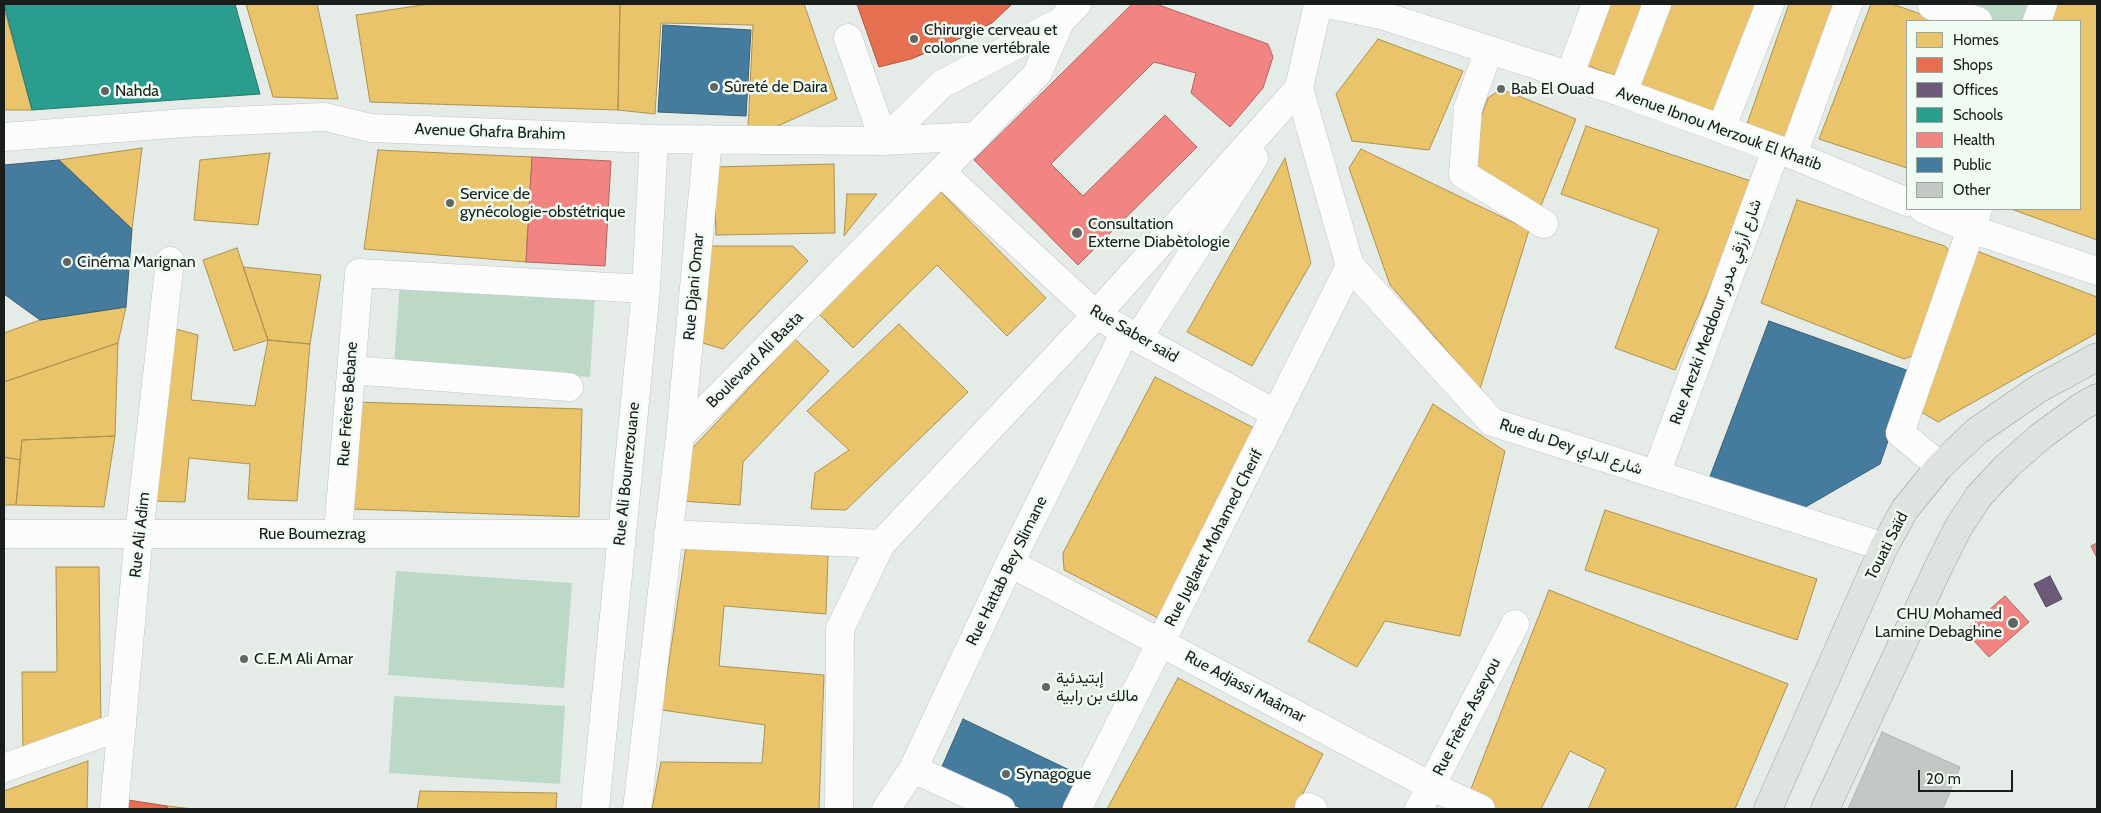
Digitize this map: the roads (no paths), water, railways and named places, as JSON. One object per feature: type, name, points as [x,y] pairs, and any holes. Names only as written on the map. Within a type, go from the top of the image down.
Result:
[{"type":"main road","name":"Touati Saïd","points":[[1768,809],[1884,547],[1905,509],[1940,466],[1977,431],[2038,389],[2097,357]]},
{"type":"main road","points":[[1825,809],[1937,570],[1958,528],[1979,496],[2007,466],[2041,436],[2081,407],[2097,398]]},
{"type":"street","points":[[839,809],[840,629],[882,544],[1096,315],[1300,88],[1318,4]]},
{"type":"street","name":"Avenue Ibnou Merzouk El Khatib","points":[[1327,4],[1384,9],[1489,50],[1623,93],[1785,152],[1906,202]]},
{"type":"street","points":[[1569,77],[1596,4]]},
{"type":"street","points":[[1623,93],[1657,4]]},
{"type":"street","points":[[1722,129],[1770,4]]},
{"type":"street","name":"Rue Arezki Meddour شارع أرزقي مدور","points":[[1656,474],[1785,152],[1848,4]]},
{"type":"street","points":[[2037,20],[2043,4]]},
{"type":"street","points":[[1932,6],[1975,20]]},
{"type":"street","points":[[848,38],[884,142],[942,84],[1069,13]]},
{"type":"street","name":"Boulevard Ali Basta","points":[[680,436],[1037,74],[1069,13]]},
{"type":"street","points":[[1489,50],[1468,108],[1463,174],[1544,224]]},
{"type":"street","name":"Rue du Dey شارع الداي","points":[[1300,88],[1350,266],[1492,422],[1884,547]]},
{"type":"street","name":"Rue Hattab Bey Slimane","points":[[886,809],[913,769],[1010,564],[1132,335],[1300,88]]},
{"type":"street","name":"Avenue Ghafra Brahim","points":[[4,137],[184,123],[325,117],[371,128],[654,139],[884,142],[977,136]]},
{"type":"street","name":"Rue Ali Bourrezouane","points":[[595,809],[646,289],[654,139]]},
{"type":"street","name":"Rue Djani Omar","points":[[680,436],[708,139]]},
{"type":"street","name":"Rue Saber said","points":[[941,172],[1096,315],[1276,414]]},
{"type":"street","points":[[1928,210],[1975,219],[2097,271]]},
{"type":"street","points":[[1940,466],[1900,433],[1975,219]]},
{"type":"street","name":"Rue Ali Adim","points":[[114,809],[139,534],[170,261]]},
{"type":"street","name":"Rue Juglaret Mohamed Cherif","points":[[1078,809],[1350,266]]},
{"type":"street","name":"Rue Frères Bebane","points":[[338,534],[359,273],[646,289]]},
{"type":"street","points":[[350,370],[569,387]]},
{"type":"street","points":[[637,809],[680,436]]},
{"type":"street","name":"Rue Boumezrag","points":[[4,534],[621,534]]},
{"type":"street","points":[[668,534],[882,544]]},
{"type":"street","name":"Rue Adjassi Maâmar","points":[[1010,564],[1161,643],[1425,798],[1481,809]]},
{"type":"street","name":"Rue Frères Asseyou","points":[[1425,798],[1515,624]]},
{"type":"street","points":[[4,768],[122,726]]},
{"type":"street","points":[[913,769],[1001,809]]},
{"type":"place","name":"Chirurgie cerveau et colonne vertébrale","points":[[914,39]]},
{"type":"place","name":"Sûreté de Daira","points":[[714,87]]},
{"type":"place","name":"Bab El Ouad","points":[[1501,89]]},
{"type":"place","name":"Nahda","points":[[105,91]]},
{"type":"place","name":"Service de gynécologie-obstétrique","points":[[450,203]]},
{"type":"place","name":"Consultation Externe Diabètologie","points":[[1077,233]]},
{"type":"place","name":"Cinéma Marignan","points":[[67,262]]},
{"type":"place","name":"CHU Mohamed Lamine Debaghine","points":[[2013,623]]},
{"type":"place","name":"C.E.M Ali Amar","points":[[244,659]]},
{"type":"place","name":"إبتيدئية مالك بن رابية","points":[[1046,687]]},
{"type":"place","name":"Synagogue","points":[[1006,774]]}]
